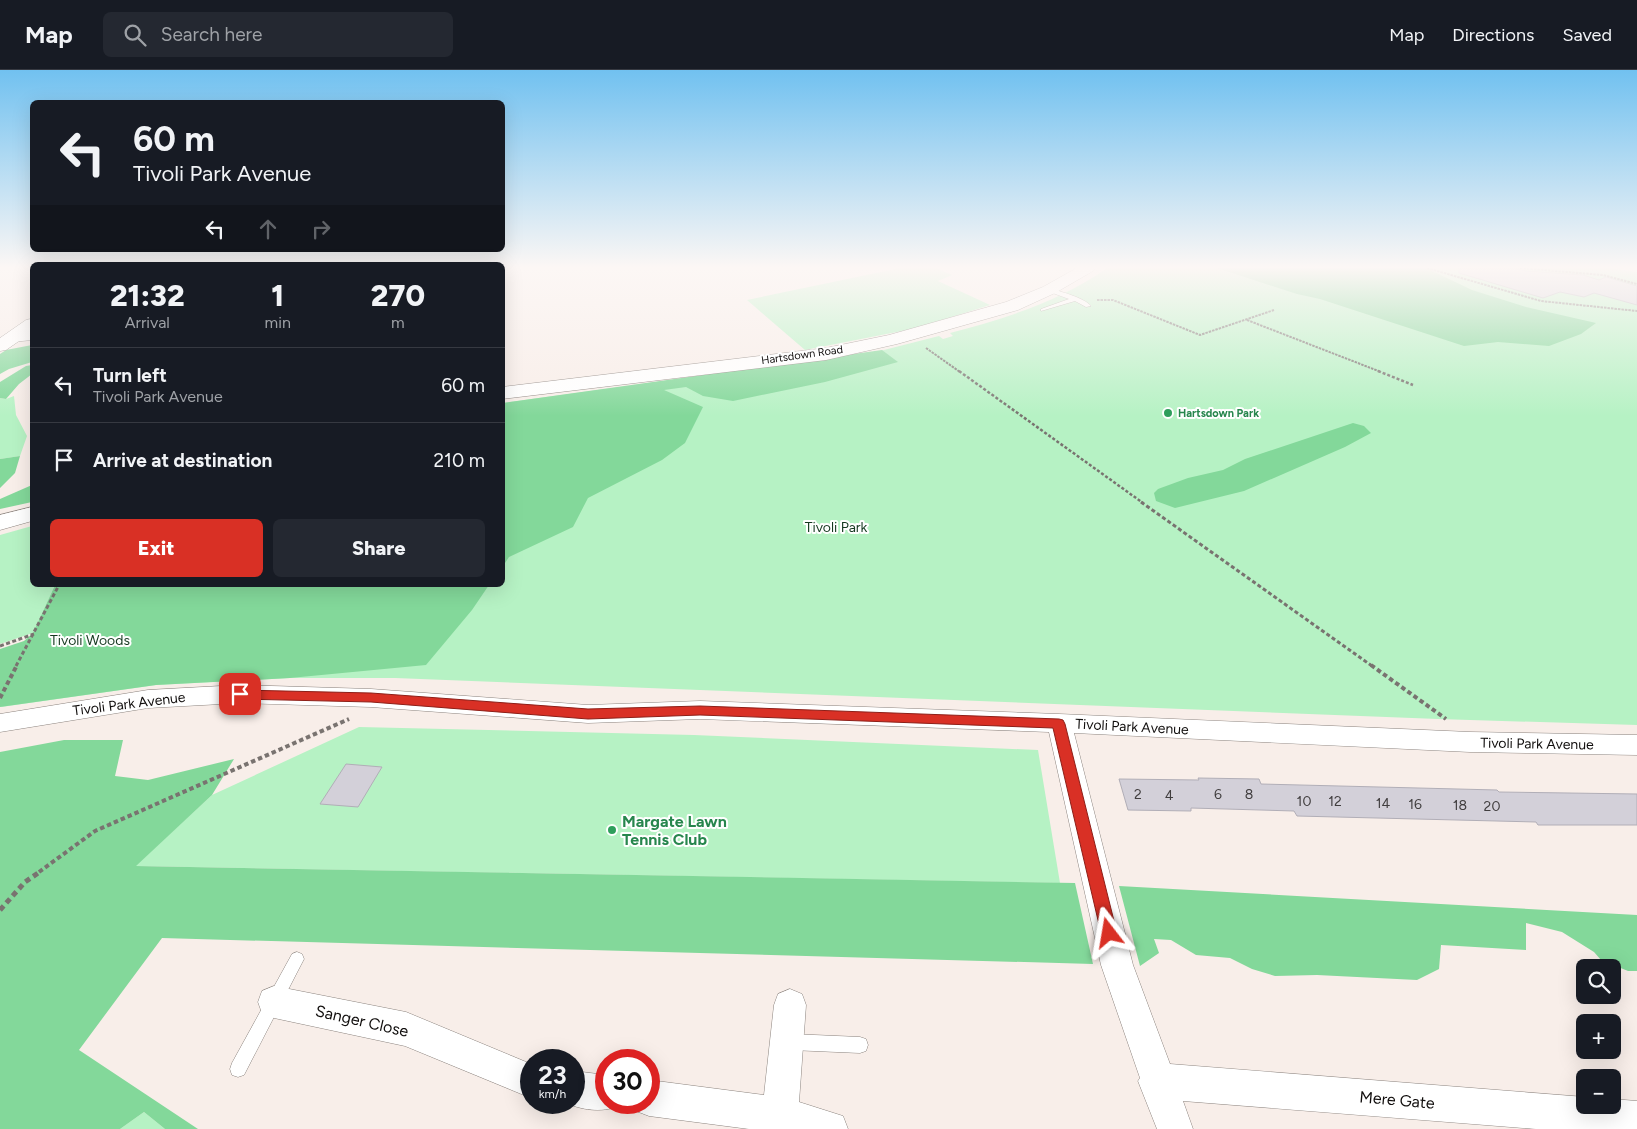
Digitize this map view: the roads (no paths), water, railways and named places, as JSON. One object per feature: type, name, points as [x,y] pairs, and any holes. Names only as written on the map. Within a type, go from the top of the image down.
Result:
[{"type":"main road","name":"Hartsdown Road","points":[[505,392],[826,354],[910,336],[973,317]]},
{"type":"main road","points":[[6,342],[30,325]]},
{"type":"main road","points":[[0,523],[30,515]]},
{"type":"street","points":[[6,342],[30,336]]},
{"type":"street","name":"Tivoli Park Avenue","points":[[0,723],[148,699],[240,694],[371,698],[588,714],[700,710],[1470,742],[1637,745]]},
{"type":"street","points":[[1059,724],[1117,965],[1156,1081],[1175,1129]]},
{"type":"street","name":"Sanger Close","points":[[274,1002],[406,1029],[520,1077]]},
{"type":"street","points":[[780,1122],[790,1005]]},
{"type":"street","name":"Mere Gate","points":[[1156,1081],[1637,1119]]},
{"type":"street","points":[[660,1100],[780,1122],[830,1129]]},
{"type":"lane","points":[[238,1068],[297,959]]},
{"type":"lane","points":[[787,1042],[860,1045]]},
{"type":"place","name":"Hartsdown Park","points":[[1168,413]]},
{"type":"place","name":"Margate Lawn Tennis Club","points":[[612,830]]},
{"type":"park label","name":"Tivoli Park","points":[[836,527]]},
{"type":"park label","name":"Tivoli Woods","points":[[90,640]]}]
